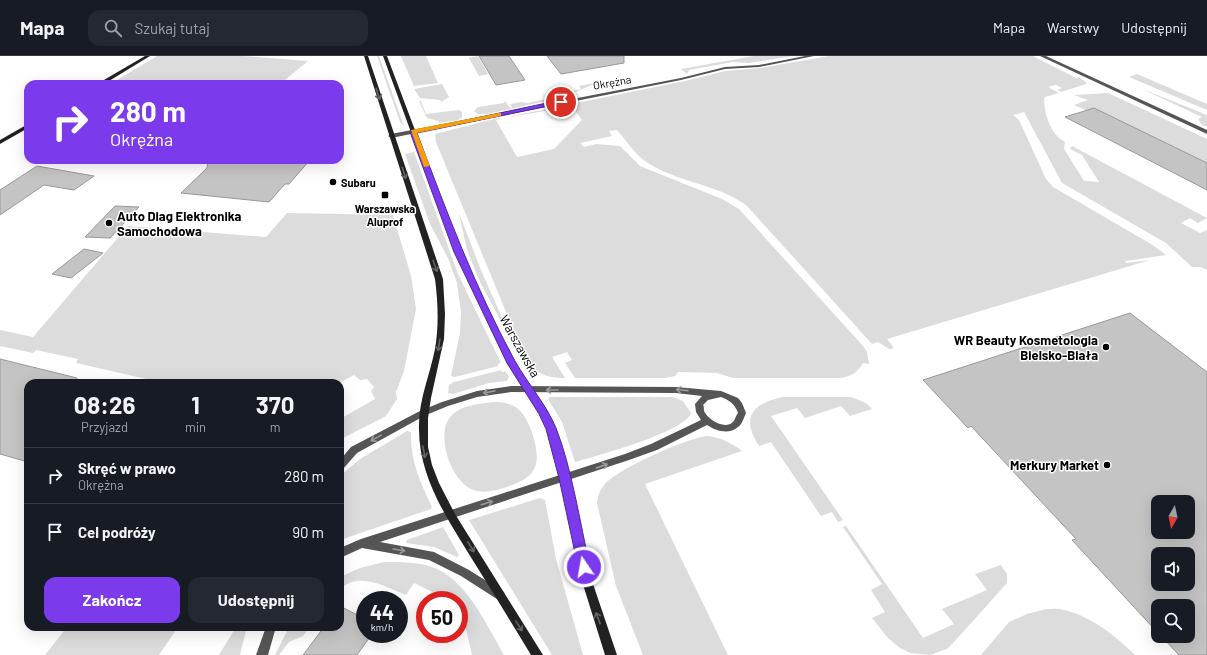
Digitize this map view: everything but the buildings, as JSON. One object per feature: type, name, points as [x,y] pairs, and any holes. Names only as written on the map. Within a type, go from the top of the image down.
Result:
[{"type":"main road","points":[[107,80],[148,56]]},
{"type":"main road","points":[[366,56],[439,279],[443,307],[439,348],[423,413],[423,447],[426,461],[435,485],[450,514],[537,655]]},
{"type":"main road","name":"Warszawska","points":[[385,56],[458,252],[511,363],[544,412],[551,429],[565,478],[586,578],[611,655]]},
{"type":"main road","points":[[0,142],[24,128]]},
{"type":"street","name":"Okrężna","points":[[392,136],[681,79],[725,68],[759,66],[812,56]]},
{"type":"street","points":[[1042,56],[1207,132]]},
{"type":"street","points":[[344,461],[354,450],[423,413],[445,404],[494,390],[676,390],[721,394],[728,396],[738,403],[742,413],[738,423],[727,427],[716,427],[706,422],[699,411],[700,405],[707,396],[721,394]]},
{"type":"street","points":[[344,551],[361,544],[450,514],[565,478],[654,447],[706,422]]},
{"type":"street","points":[[361,544],[430,555],[465,572],[501,596]]},
{"type":"street","points":[[262,655],[270,631]]},
{"type":"shaded area","points":[[157,56],[243,56],[308,61],[285,80],[117,80]]},
{"type":"shaded area","points":[[377,56],[379,56],[404,126],[400,122]]},
{"type":"shaded area","points":[[401,56],[426,56],[438,83],[414,86]]},
{"type":"shaded area","points":[[478,56],[488,74],[479,76],[469,58]]},
{"type":"shaded area","points":[[754,56],[794,56],[749,63],[733,62],[689,70],[687,74],[681,69]]},
{"type":"shaded area","points":[[829,56],[1033,56],[1076,78],[1079,77],[1087,83],[1061,92],[1057,90],[1062,88],[1056,85],[1048,87],[1059,93],[1045,97],[1044,99],[1049,124],[1060,139],[1065,142],[1064,149],[1084,181],[1099,182],[1082,155],[1070,149],[1072,146],[1207,218],[1198,223],[1190,218],[1181,223],[1200,233],[1207,230],[1207,270],[1201,267],[1192,267],[1166,243],[1062,183],[1024,112],[1013,115],[1019,120],[1046,179],[1053,187],[1151,244],[1166,255],[1125,261],[1126,263],[1150,260],[887,339],[894,348],[889,349],[878,342],[872,344],[747,206],[724,193],[660,170],[639,156],[617,130],[609,131],[612,136],[580,143],[584,147],[596,144],[620,146],[640,166],[722,199],[739,209],[863,346],[867,352],[869,364],[863,363],[854,374],[840,378],[733,378],[717,373],[678,372],[675,376],[665,378],[575,378],[565,363],[572,360],[567,352],[552,357],[565,378],[547,376],[533,368],[525,358],[436,142],[435,134],[498,118],[501,119],[496,120],[517,157],[554,149],[582,120],[572,106],[511,117],[512,116],[685,81],[725,71],[761,68]]},
{"type":"shaded area","points":[[1137,74],[1207,104],[1207,110],[1129,77]]},
{"type":"shaded area","points":[[599,82],[566,96],[552,98],[556,97],[552,91],[556,94],[578,90],[581,89],[579,86]]},
{"type":"shaded area","points":[[442,84],[449,97],[441,102],[440,100],[420,98],[414,89]]},
{"type":"shaded area","points":[[1140,88],[1207,115],[1207,127],[1202,125],[1198,119],[1202,117]]},
{"type":"shaded area","points":[[1108,93],[1207,139],[1207,163],[1074,105],[1088,100],[1074,95]]},
{"type":"shaded area","points":[[551,98],[551,100],[487,114],[478,114],[474,111],[478,107],[504,103],[505,101],[510,108],[512,107],[510,104],[521,102],[528,103]]},
{"type":"shaded area","points":[[419,101],[421,101],[426,114],[459,110],[462,112],[462,117],[458,120],[439,123],[439,121],[427,118]]},
{"type":"shaded area","points":[[414,152],[458,274],[501,363],[498,364],[498,366],[455,377],[451,376],[460,333],[461,312],[457,283],[448,258],[430,224],[405,154]]},
{"type":"shaded area","points":[[287,213],[393,215],[411,276],[416,309],[404,371],[396,392],[397,399],[386,416],[344,437],[344,417],[375,399],[371,391],[374,387],[367,379],[360,380],[354,375],[344,380],[344,379],[146,379],[76,363],[78,359],[36,350],[33,353],[0,346],[0,330],[33,337],[128,226],[266,237]]},
{"type":"shaded area","points":[[459,213],[480,268],[515,347],[480,282],[467,250]]},
{"type":"shaded area","points":[[501,370],[502,372],[505,371],[509,376],[507,381],[489,383],[453,394],[448,393],[449,385],[454,382]]},
{"type":"shaded area","points":[[550,397],[673,397],[683,401],[691,413],[685,420],[673,428],[657,435],[619,449],[575,462],[562,422],[548,399]]},
{"type":"shaded area","points":[[783,397],[851,397],[866,403],[872,409],[850,416],[841,406],[805,418],[797,408],[771,416],[843,520],[838,522],[832,512],[821,516],[771,442],[759,446],[753,436],[750,419],[757,407],[764,403]]},
{"type":"shaded area","points":[[493,402],[512,405],[525,417],[532,431],[537,456],[536,463],[532,473],[518,482],[492,491],[477,491],[468,487],[460,480],[453,470],[448,459],[444,435],[446,424],[455,412],[465,407]]},
{"type":"shaded area","points":[[407,431],[411,432],[414,461],[420,480],[432,507],[431,509],[344,539],[344,473],[360,459]]},
{"type":"shaded area","points":[[707,436],[726,441],[742,451],[645,484],[728,655],[643,655],[616,586],[597,503],[599,495],[605,484],[624,470],[669,448],[684,442]]},
{"type":"shaded area","points":[[540,498],[545,500],[556,559],[583,655],[552,655],[469,520]]},
{"type":"shaded area","points":[[846,526],[923,638],[954,624],[942,609],[987,590],[975,574],[1001,565],[1007,574],[1007,583],[947,649],[930,655],[910,653],[900,648],[888,638],[872,618],[885,612],[871,590],[882,584],[843,527]]},
{"type":"shaded area","points":[[443,527],[459,555],[457,557],[434,547],[406,543],[407,540]]},
{"type":"shaded area","points":[[384,562],[420,564],[432,567],[444,573],[455,581],[464,591],[430,591],[414,583],[408,592],[396,591],[373,582],[364,581],[356,581],[344,586],[344,575],[360,568]]},
{"type":"shaded area","points":[[468,596],[483,617],[504,655],[472,655],[468,638]]},
{"type":"shaded area","points":[[1046,609],[1062,609],[1094,622],[1112,634],[1135,655],[981,655],[1009,622],[1027,614]]},
{"type":"shaded area","points":[[64,631],[175,631],[159,655],[45,655]]},
{"type":"shaded area","points":[[234,631],[246,631],[240,655],[219,655]]},
{"type":"shaded area","points":[[287,631],[307,631],[303,636],[289,642],[279,655],[275,655]]},
{"type":"slow traffic","points":[[427,166],[413,132],[499,115]]},
{"type":"place","name":"Subaru","points":[[333,182]]},
{"type":"place","name":"Warszawska Aluprof","points":[[385,195]]},
{"type":"place","name":"Auto Diag Elektronika Samochodowa","points":[[109,223]]},
{"type":"place","name":"WR Beauty Kosmetologia Bielsko-Biała","points":[[1106,347]]},
{"type":"place","name":"Merkury Market","points":[[1107,465]]},
{"type":"route","points":[[561,102],[413,132],[458,252],[511,363],[544,412],[551,429],[565,478],[584,567]]}]
